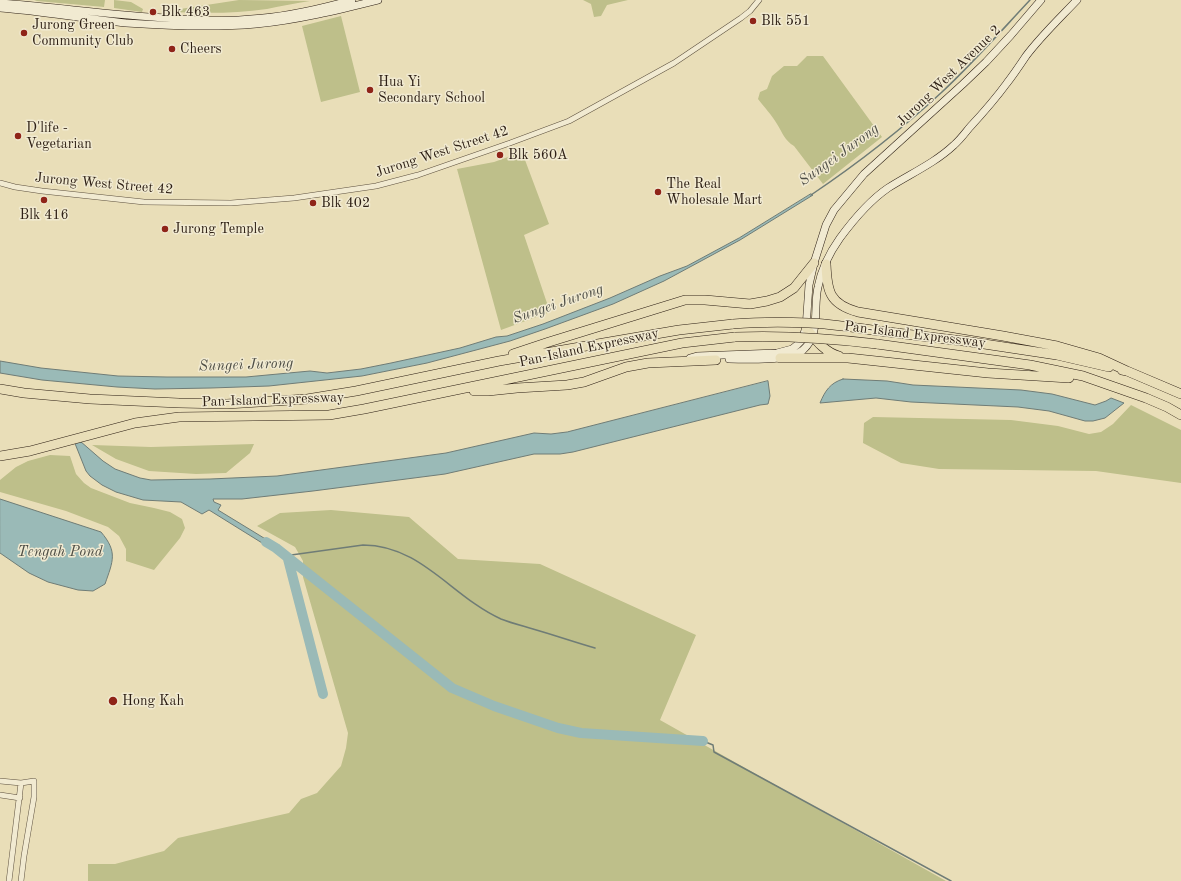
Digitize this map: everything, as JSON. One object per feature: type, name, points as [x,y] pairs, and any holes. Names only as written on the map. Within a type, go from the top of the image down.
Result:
[{"type":"highway","points":[[486,364],[549,342],[685,300],[705,300],[750,304],[780,297],[794,288],[814,263]]},
{"type":"highway","points":[[826,264],[827,279],[830,291],[838,303],[846,309],[1057,346],[1099,358],[1127,371]]},
{"type":"highway","name":"Pan-Island Expressway","points":[[0,389],[24,393],[179,403],[228,404],[307,399],[356,391],[486,364],[679,330],[733,324],[772,322],[845,326],[971,342],[1057,355],[1127,371],[1181,394]]},
{"type":"highway","points":[[806,328],[816,341],[827,350],[834,355],[848,358]]},
{"type":"highway","name":"Pan-Island Expressway","points":[[0,456],[30,451],[135,423],[179,417],[329,415],[452,392],[682,343],[735,337],[770,336],[838,339],[1030,365],[1083,376],[1146,398],[1181,415]]},
{"type":"highway","points":[[780,358],[848,358],[988,372],[1068,378],[1083,376]]},
{"type":"highway","points":[[452,392],[567,386],[584,382],[626,367],[648,363],[716,360]]},
{"type":"highway","points":[[0,385],[24,393]]},
{"type":"main road","points":[[0,3],[63,8],[126,16],[217,20],[251,19],[272,16],[316,9],[352,0]]},
{"type":"main road","points":[[0,8],[49,12],[125,22],[185,26],[211,26],[277,22],[342,10],[378,0]]},
{"type":"main road","name":"Jurong West Avenue 2","points":[[688,361],[690,358],[697,356],[777,353],[792,349],[801,341],[806,328],[809,286],[814,263],[826,224],[834,210],[864,174],[986,62],[1041,0]]},
{"type":"main road","points":[[716,360],[780,358],[801,352],[813,337],[816,320],[816,300],[818,287],[826,264],[838,241],[862,211],[887,189],[942,155],[955,144],[1007,84],[1027,55],[1058,19],[1077,0]]},
{"type":"street","name":"Jurong West Street 42","points":[[0,183],[42,191],[144,202],[205,203],[231,203],[294,198],[376,186],[418,175],[569,121],[674,63],[750,11],[759,0]]},
{"type":"street","points":[[0,781],[21,783],[34,781],[34,797],[21,881]]},
{"type":"street","points":[[9,881],[21,783]]},
{"type":"street","points":[[0,795],[20,798]]},
{"type":"green space","points":[[34,0],[105,0],[104,7]]},
{"type":"green space","points":[[114,0],[131,2],[143,9],[142,12],[114,8]]},
{"type":"green space","points":[[239,0],[310,1],[242,12],[205,13],[167,11]]},
{"type":"green space","points":[[583,0],[628,0],[607,5],[601,16],[594,17],[591,4]]},
{"type":"green space","points":[[341,16],[360,92],[321,102],[302,26]]},
{"type":"green space","points":[[807,56],[823,56],[882,137],[823,184],[794,146],[786,139],[773,117],[758,99],[760,92],[767,89],[772,76],[784,66],[797,66]]},
{"type":"green space","points":[[522,152],[549,224],[524,235],[550,312],[501,330],[457,169],[494,162]]},
{"type":"green space","points":[[1131,405],[1181,430],[1181,483],[1096,471],[939,469],[901,463],[863,443],[864,423],[873,417],[1011,420],[1058,426],[1089,434],[1101,432],[1113,424]]},
{"type":"green space","points":[[254,444],[250,453],[226,473],[196,474],[149,471],[116,459],[92,445],[151,447]]},
{"type":"green space","points":[[50,455],[70,456],[76,474],[91,488],[130,503],[170,512],[182,519],[185,528],[180,538],[154,570],[126,561],[126,549],[119,536],[108,527],[66,511],[0,492],[0,480],[16,467],[28,461]]},
{"type":"green space","points":[[331,510],[409,517],[458,559],[540,564],[696,635],[660,720],[946,881],[88,881],[88,864],[115,864],[164,851],[178,838],[289,813],[301,799],[317,793],[341,766],[348,733],[303,577],[303,561],[295,547],[257,526],[280,513]]},
{"type":"water","name":"Sungei Jurong","points":[[811,194],[813,195],[740,240],[664,281],[613,304],[510,341],[427,363],[362,376],[269,386],[211,388],[155,389],[117,387],[42,380],[0,373],[0,361],[41,368],[118,376],[246,377],[310,371],[327,373],[361,369],[460,348],[496,337],[507,336],[543,324],[687,266],[739,238]]},
{"type":"water","points":[[843,379],[887,381],[913,385],[1021,390],[1052,394],[1095,405],[1111,398],[1124,403],[1105,418],[1085,421],[1049,411],[1018,407],[911,402],[876,398],[820,403],[828,388]]},
{"type":"water","points":[[768,381],[770,396],[768,404],[573,452],[560,454],[534,454],[445,474],[242,499],[213,499],[214,502],[221,505],[218,510],[277,546],[275,551],[209,510],[202,514],[181,502],[143,500],[116,492],[102,485],[86,471],[74,441],[80,441],[103,461],[115,469],[140,478],[151,480],[277,476],[446,453],[534,433],[551,434],[567,432]]},
{"type":"water","name":"Tengah Pond","points":[[0,499],[101,532],[110,545],[112,551],[112,563],[105,584],[93,591],[78,590],[48,582],[29,573],[0,553]]},
{"type":"waterway","name":"Sungei Jurong","points":[[811,195],[911,120],[965,70],[1030,0]]},
{"type":"waterway","points":[[266,542],[276,548],[452,688],[494,706],[558,728],[581,733],[703,741]]},
{"type":"waterway","points":[[284,556],[363,545],[384,547],[402,553],[419,563],[483,610],[501,619],[595,648]]},
{"type":"waterway","points":[[288,559],[323,694]]},
{"type":"waterway","points":[[703,741],[713,745],[714,752],[951,881]]},
{"type":"place","name":"Blk 463","points":[[153,12]]},
{"type":"place","name":"Blk 551","points":[[753,21]]},
{"type":"place","name":"Jurong Green Community Club","points":[[24,33]]},
{"type":"place","name":"Cheers","points":[[172,49]]},
{"type":"place","name":"Hua Yi Secondary School","points":[[370,90]]},
{"type":"place","name":"D'life - Vegetarian","points":[[18,136]]},
{"type":"place","name":"Blk 560A","points":[[500,155]]},
{"type":"place","name":"The Real Wholesale Mart","points":[[658,192]]},
{"type":"place","name":"Blk 416","points":[[44,200]]},
{"type":"place","name":"Blk 402","points":[[313,203]]},
{"type":"place","name":"Jurong Temple","points":[[165,229]]},
{"type":"place","name":"Hong Kah","points":[[113,701]]}]
